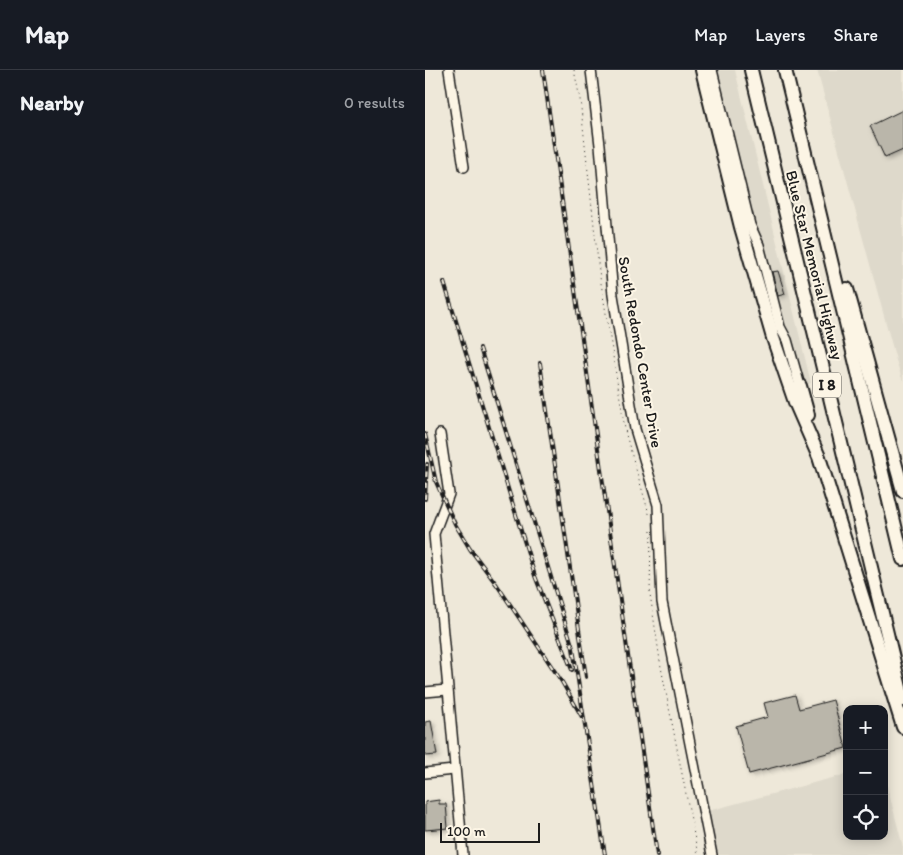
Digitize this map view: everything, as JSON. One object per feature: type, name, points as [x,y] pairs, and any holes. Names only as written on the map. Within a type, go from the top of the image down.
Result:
[{"type":"highway","points":[[702,70],[741,227],[773,338],[795,402],[819,457]]},
{"type":"highway","name":"Blue Star Memorial Highway","points":[[751,70],[903,700]]},
{"type":"highway","name":"I 8","points":[[785,70],[903,559]]},
{"type":"highway","points":[[809,169],[829,223],[903,491]]},
{"type":"highway","points":[[800,386],[819,457],[903,727]]},
{"type":"street","points":[[449,70],[464,167]]},
{"type":"street","name":"South Redondo Center Drive","points":[[586,70],[592,87]]},
{"type":"street","name":"South Redondo Center Drive","points":[[591,70],[600,145],[614,304],[635,428],[658,505],[662,602],[712,855]]},
{"type":"street","points":[[712,70],[750,225],[759,245],[780,327],[787,340],[800,386]]},
{"type":"street","points":[[441,434],[449,494],[434,534],[463,855]]},
{"type":"street","points":[[425,692],[447,690]]},
{"type":"street","points":[[425,773],[454,770]]},
{"type":"path","points":[[574,70],[580,99],[599,271],[626,435],[648,506],[651,523],[650,594],[660,658],[698,855]]},
{"type":"shaded area","points":[[708,70],[735,70],[811,383],[793,388],[763,294]]},
{"type":"shaded area","points":[[817,70],[903,70],[903,382],[896,360]]},
{"type":"shaded area","points":[[843,775],[843,840],[888,840],[888,789],[903,847],[903,855],[712,855],[704,812]]},
{"type":"building","points":[[903,110],[903,150],[885,158],[870,126]]},
{"type":"building","points":[[778,271],[785,294],[778,296],[772,272]]},
{"type":"building","points":[[795,695],[799,709],[833,700],[843,737],[843,749],[749,774],[736,726],[768,717],[764,703]]},
{"type":"building","points":[[431,721],[437,755],[425,756],[425,722]]},
{"type":"building","points":[[439,800],[439,804],[446,804],[448,828],[425,830],[425,802]]},
{"type":"railway","points":[[543,70],[657,855]]},
{"type":"railway","points":[[444,282],[535,576],[572,670]]},
{"type":"railway","points":[[480,348],[573,648],[605,855]]},
{"type":"railway","points":[[540,363],[586,677]]},
{"type":"railway","points":[[425,434],[436,482],[455,524],[470,549],[497,585],[562,682],[582,717]]},
{"type":"railway","points":[[425,499],[427,464]]}]
